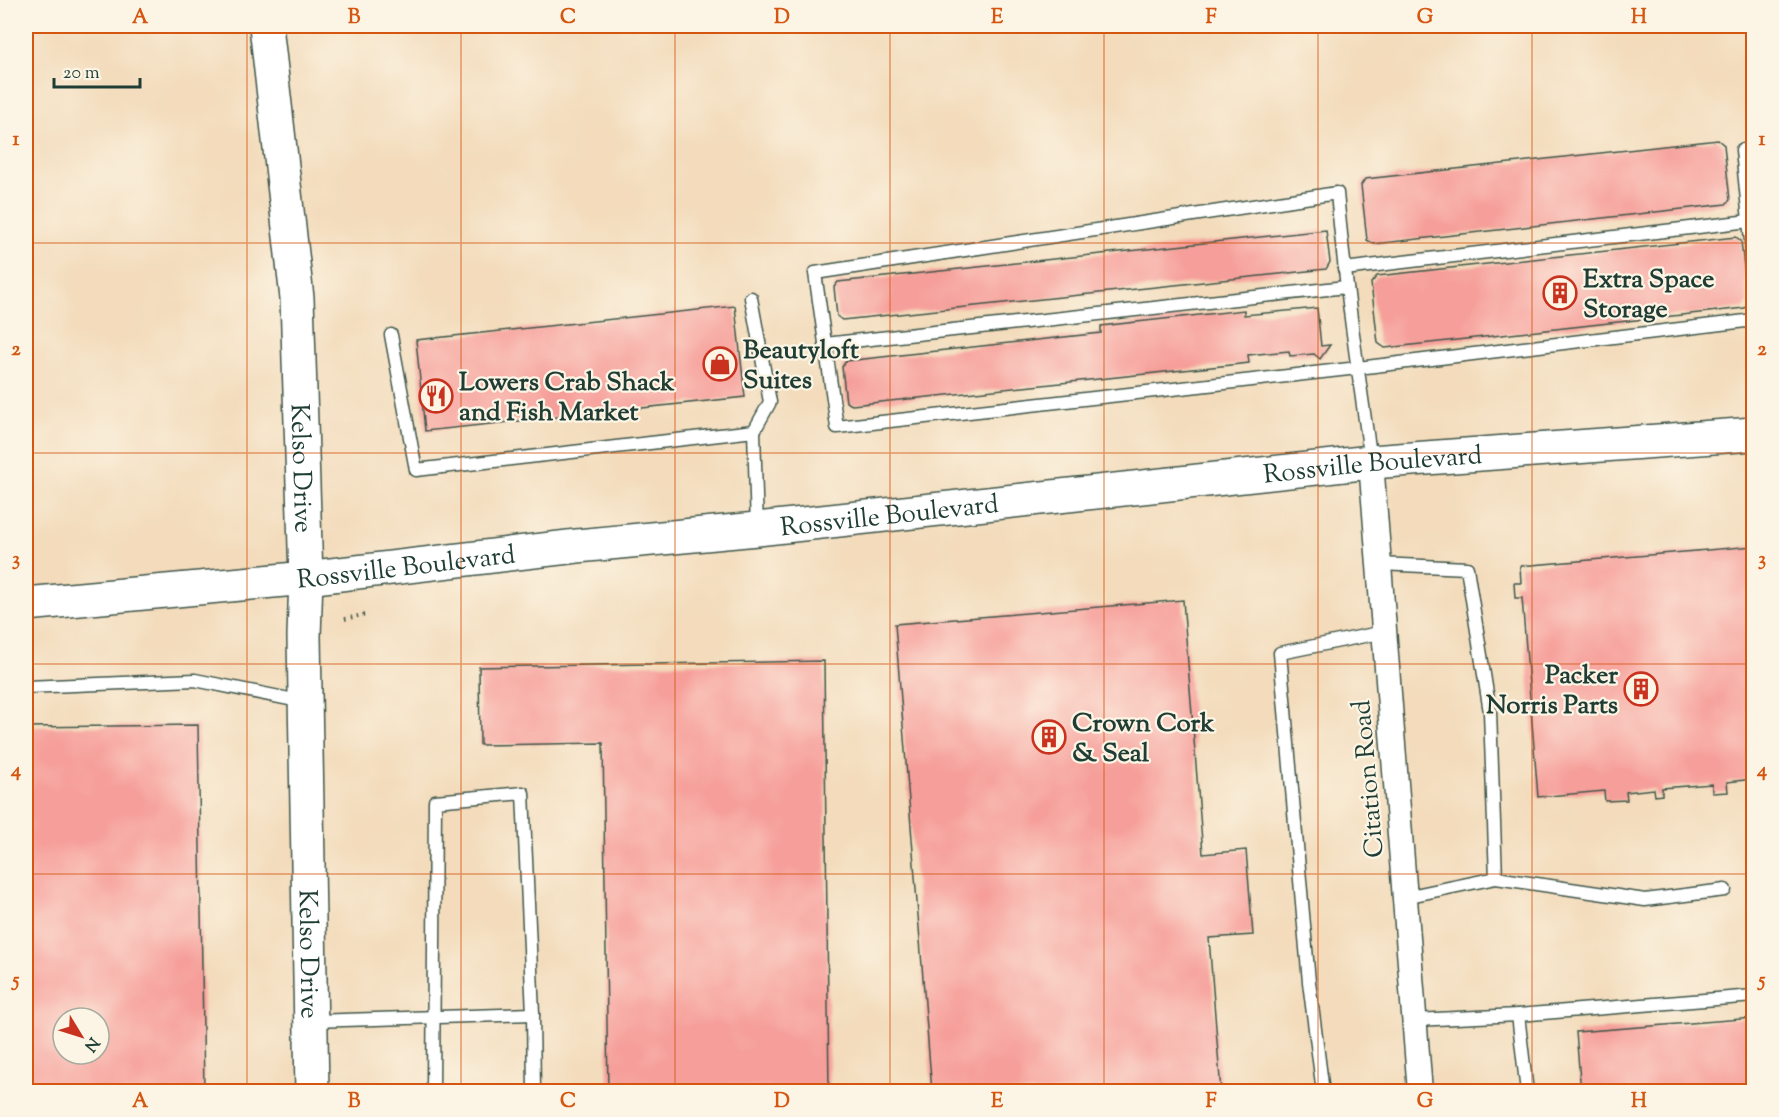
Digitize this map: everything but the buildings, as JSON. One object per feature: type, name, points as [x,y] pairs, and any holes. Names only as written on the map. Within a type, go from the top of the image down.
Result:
[{"type":"main road","name":"Kelso Drive","points":[[266,26],[297,298],[306,578],[304,636],[312,1092]]},
{"type":"main road","name":"Rossville Boulevard","points":[[26,604],[306,578],[577,546],[757,529],[1371,462],[1754,434]]},
{"type":"street","name":"Citation Road","points":[[1371,462],[1420,1092]]},
{"type":"lane","points":[[1742,150],[1754,271]]},
{"type":"lane","points":[[1371,462],[1358,368],[1346,287],[1338,193],[815,273],[837,427],[1358,368],[1754,320]]},
{"type":"lane","points":[[1344,269],[1749,221]]},
{"type":"lane","points":[[825,344],[1346,287]]},
{"type":"lane","points":[[751,298],[770,402],[754,431],[757,529]]},
{"type":"lane","points":[[391,335],[416,470],[754,431]]},
{"type":"lane","points":[[1379,564],[1467,568],[1490,712],[1496,878]]},
{"type":"lane","points":[[1323,1092],[1309,982],[1280,653],[1384,632]]},
{"type":"lane","points":[[26,687],[195,680],[305,702]]},
{"type":"lane","points":[[433,1092],[435,801],[523,793],[533,1014],[534,1092]]},
{"type":"lane","points":[[1405,897],[1496,878],[1645,900],[1725,890]]},
{"type":"lane","points":[[1415,1020],[1518,1015],[1754,996]]},
{"type":"lane","points":[[311,1021],[533,1014]]},
{"type":"lane","points":[[1518,1015],[1527,1092]]},
{"type":"path","points":[[345,619],[367,614]]},
{"type":"place","name":"Extra Space Storage","points":[[1560,293]]},
{"type":"place","name":"Beautyloft Suites","points":[[720,364]]},
{"type":"place","name":"Lowers Crab Shack and Fish Market","points":[[436,396]]},
{"type":"place","name":"Packer Norris Parts","points":[[1641,689]]},
{"type":"place","name":"Crown Cork & Seal","points":[[1049,737]]}]
